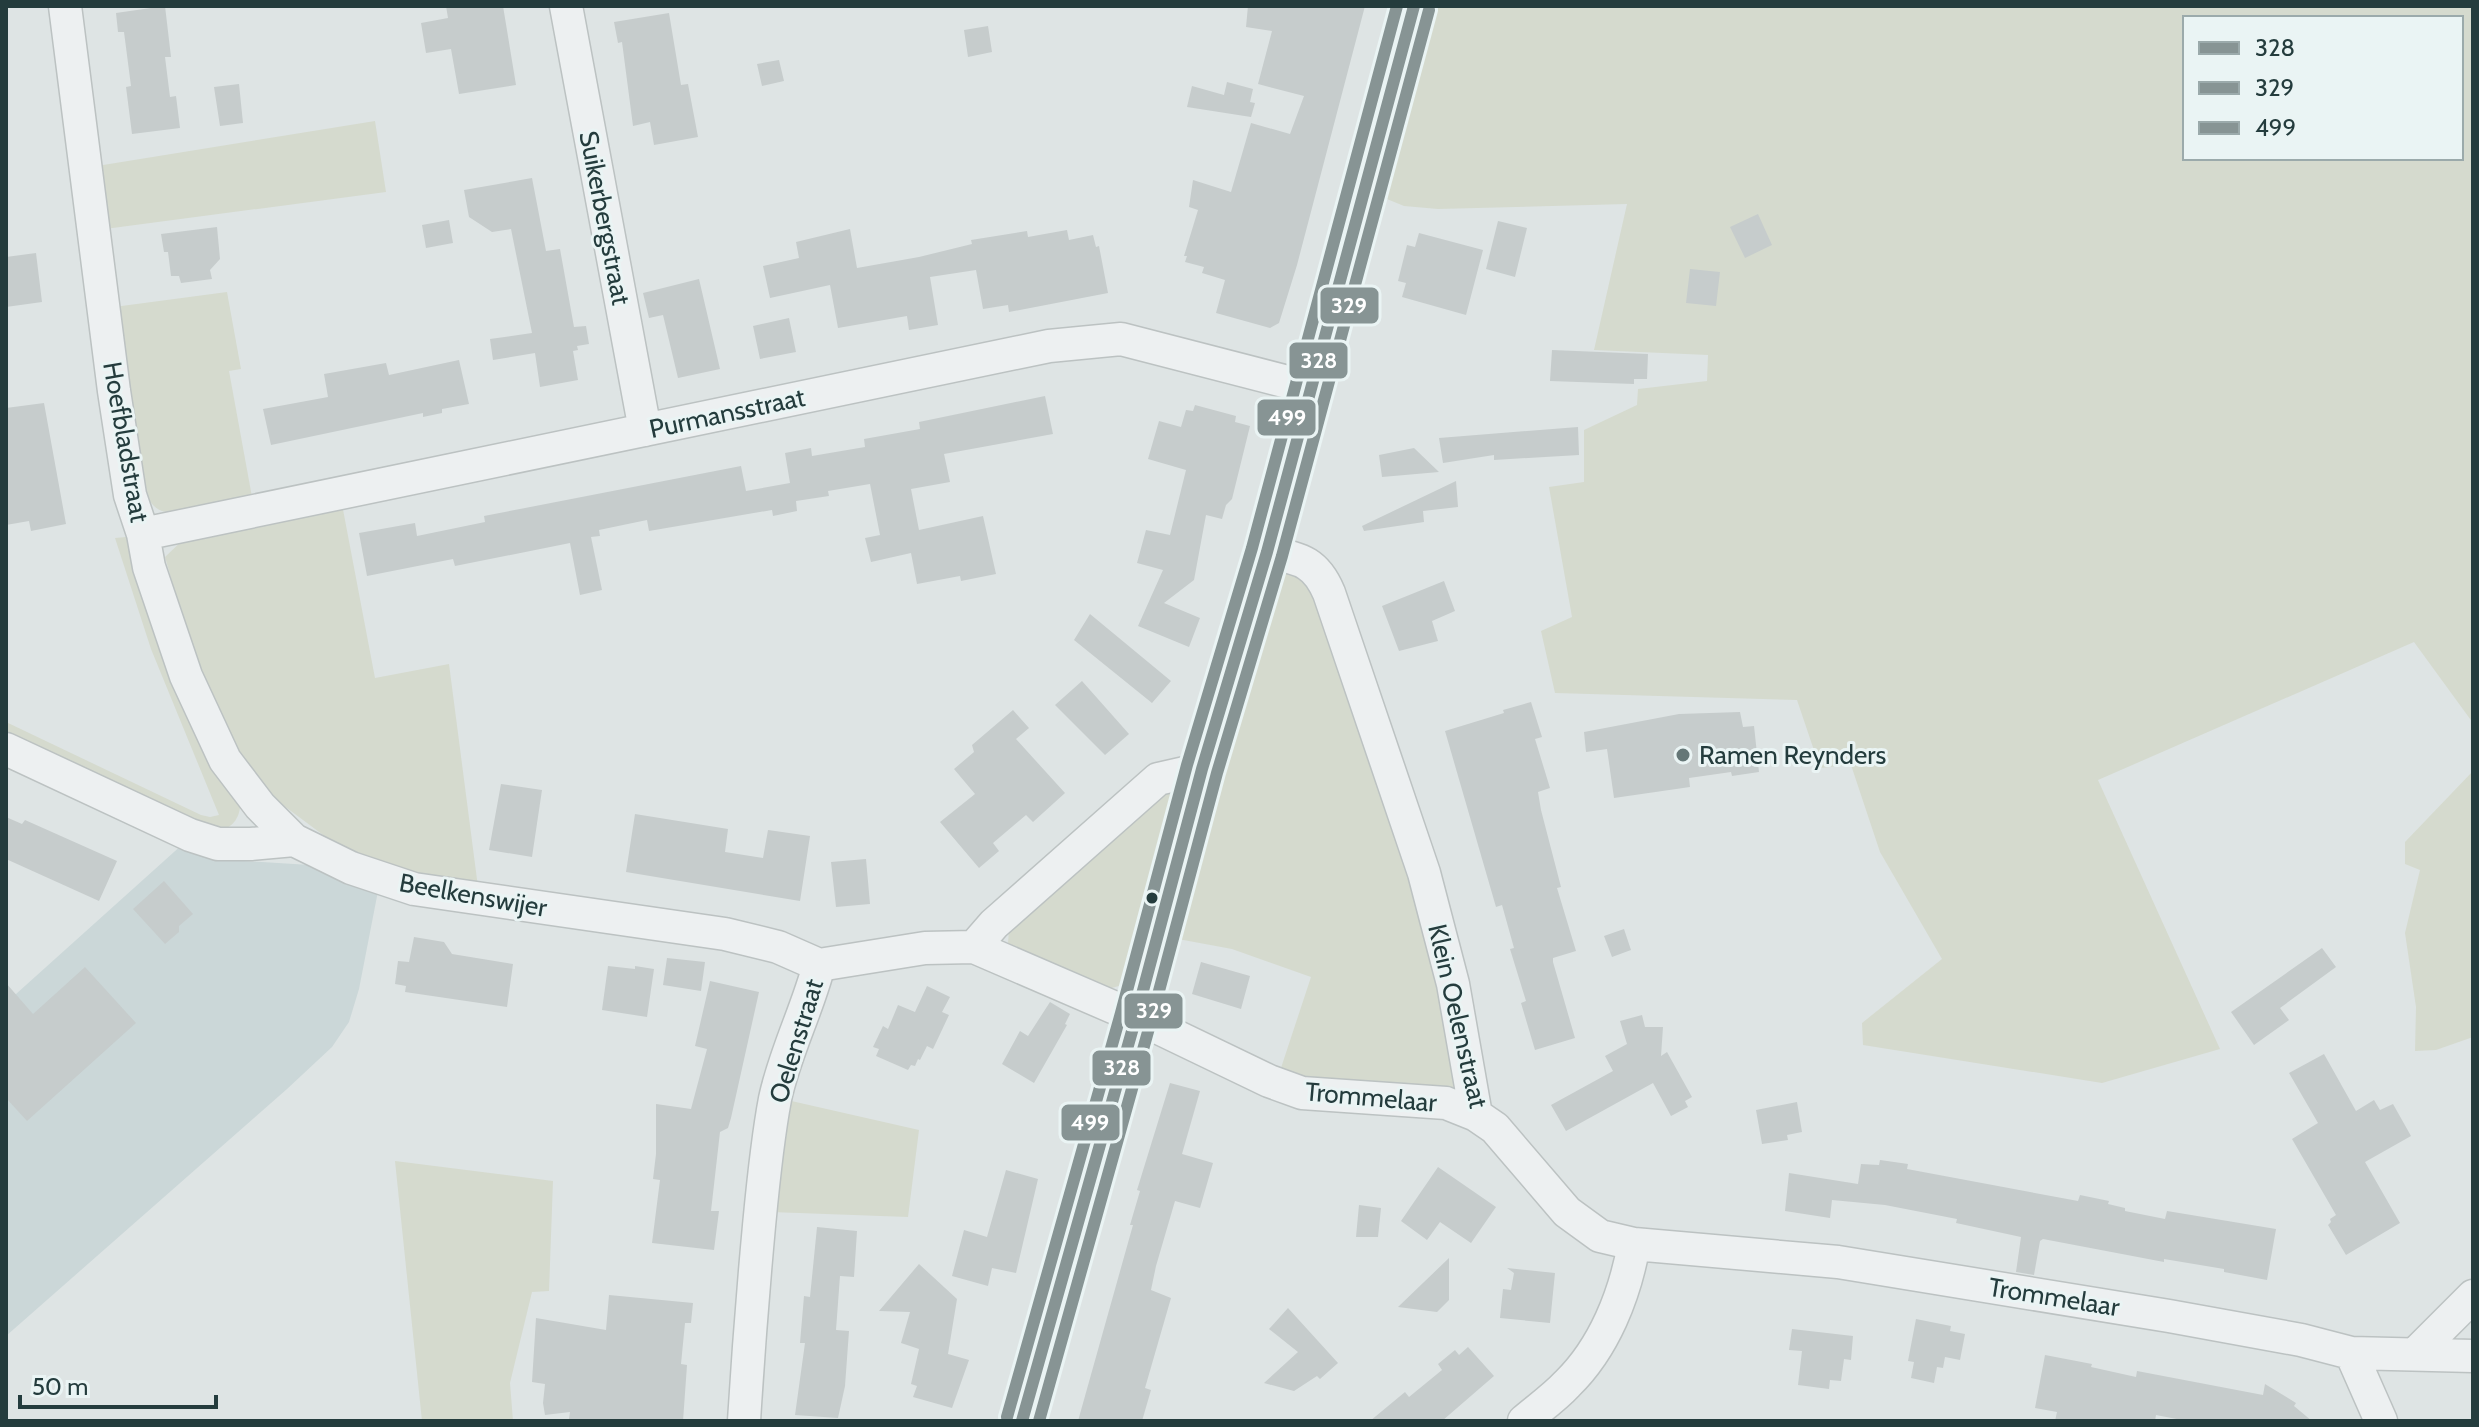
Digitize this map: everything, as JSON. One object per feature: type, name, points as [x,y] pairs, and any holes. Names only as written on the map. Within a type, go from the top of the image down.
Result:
[{"type":"street","name":"Hoefbladstraat","points":[[65,6],[114,391],[130,495],[143,534],[149,567],[186,676],[225,760],[260,806],[294,840]]},
{"type":"street","name":"Suikerbergstraat","points":[[566,6],[645,430]]},
{"type":"street","points":[[1022,1421],[1202,769],[1267,552],[1414,6]]},
{"type":"street","name":"Purmansstraat","points":[[143,534],[1049,346],[1121,339],[1311,388]]},
{"type":"street","name":"Klein Oelenstraat","points":[[1267,552],[1305,561],[1317,570],[1329,593],[1424,873],[1453,984],[1476,1115],[1495,1128],[1567,1212],[1600,1236],[1634,1244]]},
{"type":"street","points":[[6,749],[190,835],[218,844],[294,840]]},
{"type":"street","points":[[1136,1017],[974,947],[994,924],[1158,779],[1202,769]]},
{"type":"street","name":"Beelkenswijer","points":[[294,840],[351,868],[414,889],[725,934],[778,947],[819,965]]},
{"type":"street","name":"Oelenstraat","points":[[744,1421],[757,1250],[775,1098],[788,1050],[813,990],[819,965],[925,948],[974,947]]},
{"type":"street","name":"Trommelaar","points":[[1136,1017],[1269,1081],[1302,1093],[1446,1103],[1476,1115]]},
{"type":"street","points":[[1524,1421],[1568,1383],[1602,1339],[1629,1273],[1634,1244]]},
{"type":"street","name":"Trommelaar","points":[[1634,1244],[1838,1262],[2169,1316],[2301,1340],[2351,1353],[2473,1356]]},
{"type":"street","points":[[2415,1354],[2473,1296]]},
{"type":"street","points":[[2351,1353],[2381,1421]]},
{"type":"shaded area","points":[[1434,6],[2473,6],[2473,723],[2414,642],[2098,780],[2220,1049],[2102,1083],[1863,1045],[1862,1023],[1942,959],[1880,852],[1851,765],[1820,768],[1797,700],[1555,693],[1541,631],[1572,617],[1549,487],[1584,482],[1584,430],[1637,405],[1638,389],[1707,381],[1708,355],[1594,350],[1627,204],[1438,209],[1404,206],[1382,197]]},
{"type":"shaded area","points":[[375,121],[386,192],[105,229],[97,166]]},
{"type":"shaded area","points":[[227,292],[241,369],[229,371],[252,497],[192,510],[162,511],[152,504],[142,486],[114,307]]},
{"type":"shaded area","points":[[341,499],[375,678],[449,664],[478,887],[434,879],[342,849],[268,794],[228,738],[190,644],[165,557],[188,535]]},
{"type":"shaded area","points":[[126,537],[172,679],[241,802],[234,822],[215,832],[6,738],[6,722],[201,815],[219,815],[151,649],[115,538]]},
{"type":"shaded area","points":[[1291,572],[1317,590],[1395,812],[1460,1080],[1456,1088],[1449,1091],[1377,1088],[1279,1074],[1311,977],[1232,949],[1178,939],[1276,577]]},
{"type":"shaded area","points":[[2473,771],[2473,1037],[2436,1050],[2415,1051],[2416,1007],[2405,933],[2420,870],[2405,864],[2405,842]]},
{"type":"shaded area","points":[[1165,786],[1176,790],[1122,985],[1105,990],[1014,954],[1008,943],[1009,930]]},
{"type":"shaded area","points":[[184,843],[229,860],[310,865],[379,886],[359,989],[349,1022],[332,1047],[287,1089],[6,1336],[6,1003]]},
{"type":"shaded area","points":[[787,1100],[919,1130],[908,1217],[771,1212]]},
{"type":"shaded area","points":[[395,1161],[553,1181],[549,1291],[532,1292],[510,1383],[513,1421],[422,1421]]},
{"type":"building","points":[[165,6],[171,57],[165,57],[170,97],[176,96],[180,128],[132,134],[126,87],[131,86],[124,32],[118,32],[116,13]]},
{"type":"building","points":[[446,6],[503,6],[516,85],[459,94],[451,49],[426,53],[421,23],[448,18]]},
{"type":"building","points":[[1248,6],[1365,6],[1297,265],[1279,323],[1270,328],[1216,313],[1225,280],[1202,273],[1204,267],[1185,262],[1187,256],[1184,256],[1198,210],[1189,207],[1193,180],[1231,192],[1251,123],[1290,134],[1304,96],[1258,84],[1272,31],[1246,27]]},
{"type":"building","points":[[669,13],[681,85],[688,84],[698,137],[654,145],[650,122],[633,126],[622,42],[618,43],[614,22]]},
{"type":"building","points":[[988,26],[992,52],[968,57],[964,30]]},
{"type":"building","points":[[779,60],[784,81],[762,86],[757,64]]},
{"type":"building","points":[[1227,82],[1253,89],[1250,102],[1255,103],[1251,117],[1187,107],[1192,86],[1224,95]]},
{"type":"building","points":[[239,84],[243,123],[220,126],[214,87]]},
{"type":"building","points":[[532,178],[546,251],[560,249],[574,327],[586,326],[589,344],[577,346],[578,350],[573,351],[578,380],[540,387],[535,353],[493,360],[490,339],[532,333],[511,229],[492,232],[469,217],[464,190]]},
{"type":"building","points":[[1758,214],[1772,245],[1745,258],[1730,227]]},
{"type":"building","points":[[449,220],[453,243],[426,248],[422,225]]},
{"type":"building","points":[[1498,221],[1527,228],[1515,277],[1486,269]]},
{"type":"building","points":[[217,227],[220,259],[210,270],[212,279],[181,283],[179,276],[171,276],[168,252],[164,252],[161,234]]},
{"type":"building","points":[[850,229],[857,268],[972,244],[971,240],[1027,231],[1028,237],[1067,230],[1069,240],[1093,235],[1096,247],[1099,246],[1108,293],[1009,312],[1008,305],[983,309],[976,270],[930,277],[938,325],[909,330],[907,316],[838,328],[830,285],[770,298],[763,266],[799,258],[796,242]]},
{"type":"building","points":[[1419,233],[1483,250],[1466,315],[1402,297],[1406,283],[1398,281],[1407,245],[1415,247]]},
{"type":"building","points":[[36,253],[42,302],[6,307],[6,257]]},
{"type":"building","points":[[1690,269],[1720,272],[1716,306],[1686,303]]},
{"type":"building","points":[[699,279],[720,369],[678,378],[663,315],[649,318],[643,293]]},
{"type":"building","points":[[789,318],[796,352],[760,359],[753,326]]},
{"type":"building","points":[[1552,350],[1648,354],[1647,379],[1634,379],[1634,384],[1550,381]]},
{"type":"building","points":[[459,360],[469,404],[442,409],[442,413],[423,417],[423,413],[271,445],[263,409],[328,397],[324,374],[386,363],[389,375]]},
{"type":"building","points":[[1045,396],[1053,434],[944,454],[950,482],[911,489],[919,530],[983,516],[996,574],[961,581],[960,576],[917,584],[911,553],[871,562],[865,538],[880,535],[870,484],[828,491],[829,496],[796,501],[797,511],[773,516],[772,510],[649,531],[647,520],[599,530],[600,536],[591,537],[602,590],[580,595],[570,543],[455,566],[453,559],[367,576],[359,533],[415,523],[417,536],[485,522],[484,516],[741,466],[746,491],[790,483],[785,453],[811,448],[812,456],[865,447],[864,439],[920,429],[919,422]]},
{"type":"building","points":[[44,403],[66,524],[31,531],[29,521],[6,525],[6,408]]},
{"type":"building","points":[[1195,405],[1236,416],[1235,422],[1250,426],[1232,499],[1226,505],[1222,519],[1206,515],[1194,580],[1164,603],[1200,618],[1189,647],[1138,626],[1163,570],[1137,563],[1146,530],[1170,535],[1186,470],[1148,459],[1159,421],[1181,427],[1186,410],[1193,411]]},
{"type":"building","points":[[1578,427],[1579,455],[1494,460],[1494,455],[1443,463],[1439,438]]},
{"type":"building","points":[[1414,448],[1439,472],[1382,477],[1379,455]]},
{"type":"building","points":[[1456,481],[1458,507],[1423,511],[1424,522],[1364,531],[1362,526]]},
{"type":"building","points":[[1444,581],[1455,611],[1432,621],[1438,641],[1399,651],[1382,606]]},
{"type":"building","points":[[1090,614],[1171,681],[1152,703],[1074,640]]},
{"type":"building","points":[[1082,681],[1129,734],[1105,755],[1055,705]]},
{"type":"building","points":[[1531,702],[1542,737],[1535,739],[1550,788],[1538,792],[1541,810],[1561,887],[1557,888],[1576,951],[1553,958],[1575,1038],[1535,1050],[1521,1003],[1526,1001],[1510,949],[1514,948],[1502,905],[1496,907],[1445,731]]},
{"type":"building","points":[[1013,710],[1029,728],[1016,739],[1065,793],[1033,822],[1026,815],[993,843],[999,851],[979,868],[940,822],[975,794],[954,769],[974,752],[972,745]]},
{"type":"building","name":"Ramen Reynders","points":[[1740,712],[1743,727],[1754,726],[1759,772],[1689,778],[1690,787],[1614,798],[1607,749],[1586,752],[1584,732],[1679,714]]},
{"type":"building","points":[[501,784],[542,790],[532,857],[489,850]]},
{"type":"building","points":[[635,814],[728,829],[725,852],[763,858],[768,830],[810,836],[800,901],[626,872]]},
{"type":"building","points":[[6,817],[22,824],[25,820],[117,861],[99,901],[6,859]]},
{"type":"building","points":[[866,859],[870,904],[836,907],[831,862]]},
{"type":"building","points":[[164,881],[193,914],[165,944],[133,909]]},
{"type":"building","points":[[1624,929],[1631,950],[1612,957],[1604,936]]},
{"type":"building","points":[[414,937],[444,942],[452,954],[513,964],[507,1007],[405,992],[406,986],[395,984],[398,961],[409,962]]},
{"type":"building","points":[[2322,948],[2336,967],[2280,1008],[2289,1020],[2254,1045],[2231,1012]]},
{"type":"building","points":[[667,958],[705,962],[701,991],[663,985]]},
{"type":"building","points":[[1201,962],[1250,976],[1241,1009],[1192,994]]},
{"type":"building","points":[[608,966],[654,969],[647,1017],[602,1010]]},
{"type":"building","points":[[85,967],[136,1023],[27,1121],[6,1098],[6,983],[33,1014]]},
{"type":"building","points":[[710,981],[759,992],[731,1118],[728,1128],[720,1132],[711,1211],[719,1211],[714,1250],[652,1243],[660,1180],[653,1179],[656,1104],[691,1109],[707,1049],[695,1046]]},
{"type":"building","points":[[927,986],[950,997],[942,1012],[949,1015],[933,1049],[927,1046],[920,1060],[908,1070],[876,1056],[879,1049],[873,1047],[883,1026],[888,1029],[898,1005],[915,1012]]},
{"type":"building","points":[[1050,1002],[1070,1014],[1067,1025],[1034,1083],[1002,1064],[1020,1031],[1028,1036]]},
{"type":"building","points":[[1642,1015],[1645,1027],[1663,1027],[1661,1056],[1667,1052],[1692,1097],[1685,1101],[1688,1107],[1671,1116],[1653,1083],[1566,1131],[1551,1105],[1613,1071],[1605,1056],[1627,1044],[1620,1021]]},
{"type":"building","points":[[2324,1054],[2356,1111],[2374,1100],[2380,1110],[2393,1104],[2411,1136],[2365,1162],[2400,1223],[2346,1255],[2328,1225],[2336,1215],[2292,1139],[2318,1123],[2289,1073]]},
{"type":"building","points":[[1170,1083],[1200,1091],[1182,1154],[1213,1163],[1200,1208],[1175,1201],[1156,1266],[1151,1290],[1171,1298],[1145,1388],[1151,1390],[1142,1421],[1078,1421],[1133,1225],[1130,1225],[1140,1191],[1137,1190]]},
{"type":"building","points":[[1797,1102],[1802,1132],[1787,1135],[1788,1140],[1762,1144],[1756,1110]]},
{"type":"building","points":[[1880,1160],[1908,1164],[1907,1169],[2078,1201],[2080,1195],[2109,1201],[2108,1204],[2125,1208],[2125,1211],[2165,1219],[2167,1211],[2276,1229],[2267,1280],[2224,1272],[2224,1269],[2164,1259],[2164,1262],[2043,1239],[2040,1241],[2034,1275],[2016,1272],[2021,1237],[1956,1223],[1957,1219],[1885,1205],[1832,1200],[1830,1218],[1785,1211],[1789,1173],[1858,1184],[1861,1164],[1879,1165]]},
{"type":"building","points":[[1438,1167],[1496,1207],[1471,1243],[1440,1222],[1427,1240],[1401,1221]]},
{"type":"building","points":[[1006,1170],[1038,1179],[1016,1273],[992,1268],[988,1286],[952,1276],[964,1230],[987,1237]]},
{"type":"building","points":[[1359,1205],[1381,1208],[1378,1237],[1356,1237]]},
{"type":"building","points":[[817,1227],[857,1231],[854,1277],[840,1276],[836,1330],[849,1331],[845,1386],[838,1418],[795,1415],[805,1343],[800,1343],[804,1296],[810,1297]]},
{"type":"building","points":[[1449,1258],[1449,1300],[1437,1312],[1398,1307]]},
{"type":"building","points":[[919,1264],[957,1299],[948,1354],[969,1360],[952,1408],[913,1397],[917,1386],[911,1384],[919,1349],[901,1343],[910,1312],[879,1311]]},
{"type":"building","points":[[1507,1268],[1555,1273],[1550,1323],[1500,1318],[1503,1289],[1511,1290],[1514,1273]]},
{"type":"building","points":[[609,1295],[693,1303],[691,1323],[685,1323],[681,1364],[687,1365],[683,1421],[581,1421],[569,1419],[570,1412],[545,1415],[545,1384],[532,1382],[536,1318],[606,1330]]},
{"type":"building","points":[[1288,1308],[1338,1363],[1320,1379],[1317,1376],[1294,1391],[1264,1383],[1298,1352],[1269,1329]]},
{"type":"building","points":[[1916,1319],[1951,1326],[1950,1331],[1965,1334],[1960,1360],[1945,1357],[1943,1368],[1937,1367],[1934,1383],[1911,1378],[1914,1362],[1908,1361]]},
{"type":"building","points":[[1792,1329],[1853,1336],[1851,1360],[1844,1359],[1841,1381],[1830,1380],[1829,1389],[1798,1385],[1802,1351],[1789,1350]]},
{"type":"building","points":[[1468,1347],[1494,1376],[1442,1421],[1370,1421],[1405,1392],[1409,1397],[1442,1370],[1438,1364],[1455,1350],[1459,1355]]},
{"type":"building","points":[[2045,1355],[2136,1377],[2137,1371],[2263,1395],[2265,1384],[2296,1403],[2294,1406],[2312,1421],[2187,1421],[2156,1415],[2155,1421],[2055,1421],[2057,1412],[2035,1408]]},
{"type":"transit line","name":"499","points":[[1007,1417],[1187,765],[1252,548],[1397,6]]},
{"type":"transit line","name":"328","points":[[1022,1421],[1202,769],[1267,552],[1414,6]]},
{"type":"transit line","name":"329","points":[[1039,1421],[1217,773],[1282,556],[1429,10]]},
{"type":"place","name":"Ramen Reynders","points":[[1683,755]]}]
